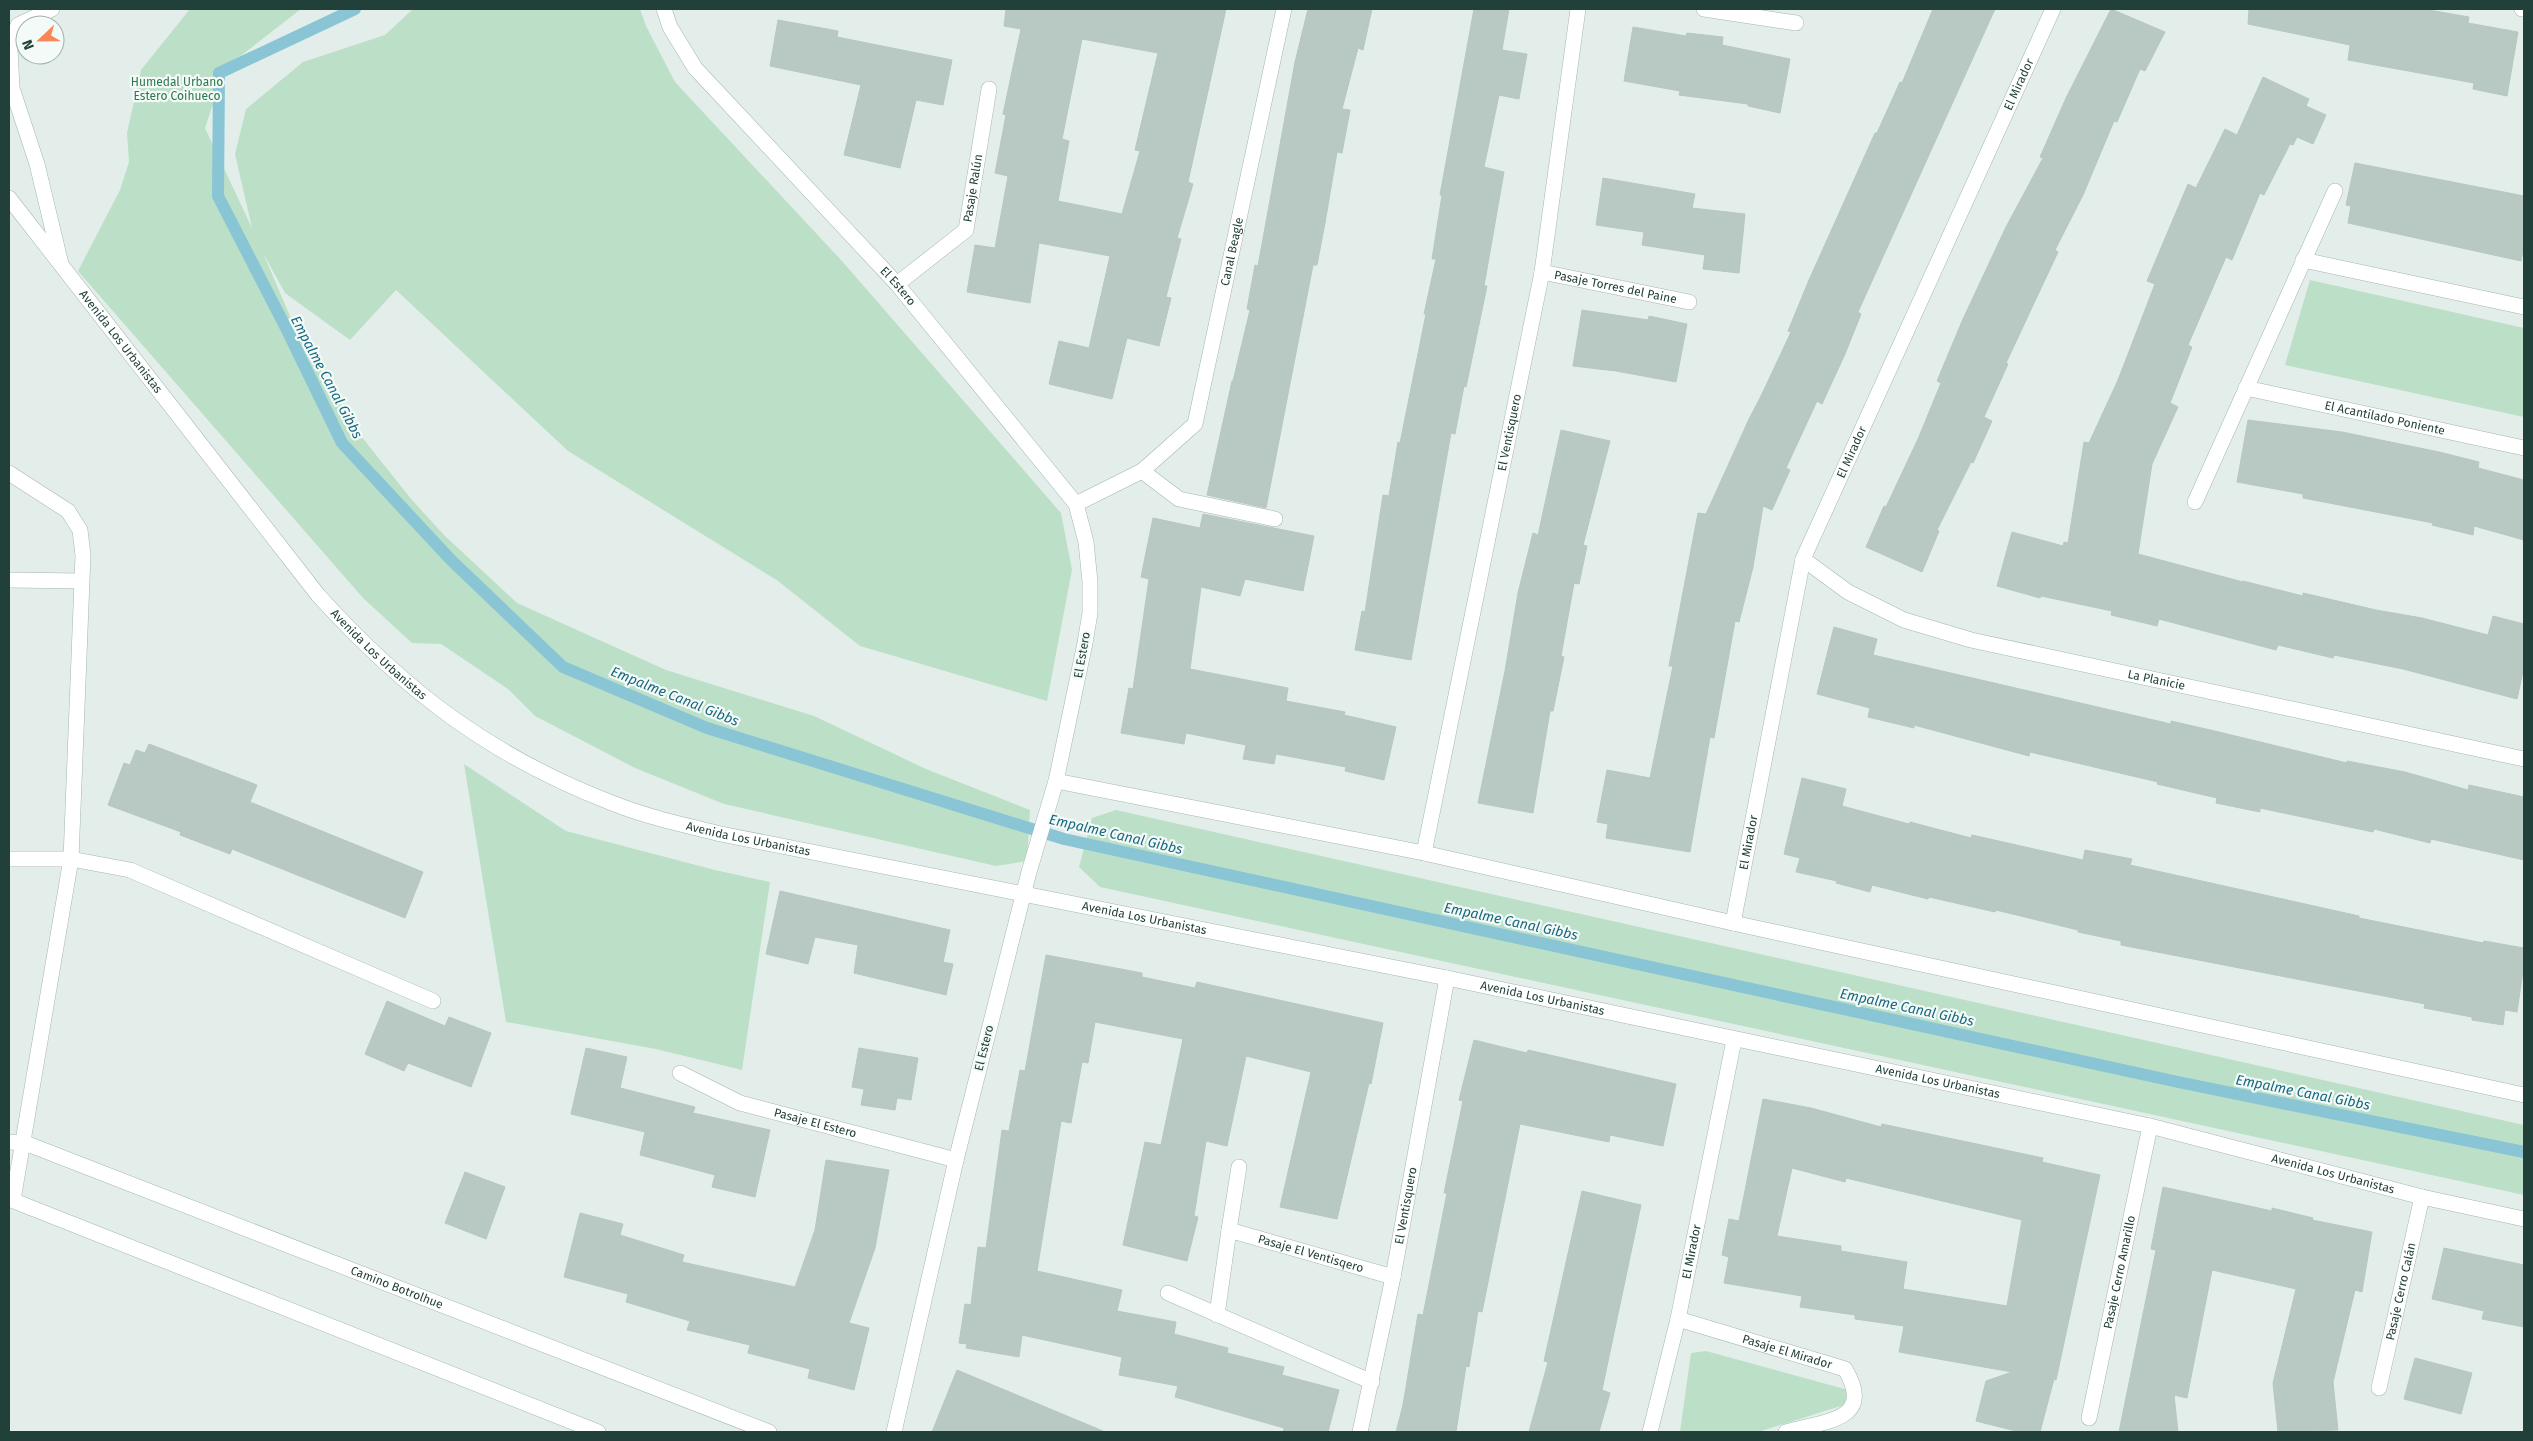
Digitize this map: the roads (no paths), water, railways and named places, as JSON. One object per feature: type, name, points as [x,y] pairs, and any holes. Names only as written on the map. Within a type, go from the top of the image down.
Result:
[{"type":"street","points":[[52,9],[18,25],[10,49],[12,88],[37,164],[62,264]]},
{"type":"street","name":"El Estero","points":[[664,9],[670,27],[695,68],[897,284],[1076,504],[1086,542],[1090,582],[1090,613],[1056,781],[1029,872],[956,1160],[894,1432]]},
{"type":"street","name":"Canal Beagle","points":[[1076,504],[1142,472],[1195,424],[1284,9]]},
{"type":"street","name":"El Ventisquero","points":[[1424,853],[1542,272],[1578,9]]},
{"type":"street","points":[[1704,9],[1796,23]]},
{"type":"street","name":"El Mirador","points":[[1732,923],[1803,559],[2053,9]]},
{"type":"street","name":"Pasaje Ralún","points":[[897,284],[966,230],[989,89]]},
{"type":"street","points":[[2195,502],[2334,191]]},
{"type":"street","name":"Avenida Los Urbanistas","points":[[9,198],[318,595],[360,642],[408,684],[458,723],[512,757],[562,783],[613,804],[667,821],[721,834],[1447,978],[1734,1040],[2150,1126],[2422,1197],[2524,1220]]},
{"type":"street","points":[[2303,260],[2524,307]]},
{"type":"street","name":"Pasaje Torres del Paine","points":[[1542,272],[1689,302]]},
{"type":"street","name":"El Acantilado Poniente","points":[[2246,388],[2524,448]]},
{"type":"street","points":[[1142,472],[1178,498],[1275,519]]},
{"type":"street","points":[[9,473],[68,511],[80,530],[83,555],[71,859],[25,1142],[11,1199],[598,1432]]},
{"type":"street","name":"La Planicie","points":[[1803,559],[1848,592],[1904,620],[1971,640],[2524,759]]},
{"type":"street","points":[[9,580],[81,582]]},
{"type":"street","points":[[1056,781],[1424,853],[1732,923],[2524,1095]]},
{"type":"street","points":[[9,859],[71,859],[130,870],[433,1001]]},
{"type":"street","name":"El Ventisquero","points":[[1360,1432],[1393,1277],[1447,978]]},
{"type":"street","name":"El Mirador","points":[[1650,1432],[1678,1319],[1734,1040]]},
{"type":"street","name":"Pasaje El Estero","points":[[680,1073],[740,1103],[956,1160]]},
{"type":"street","name":"Pasaje Cerro Amarillo","points":[[2089,1418],[2150,1126]]},
{"type":"street","name":"Camino Botrolhue","points":[[9,1142],[25,1142],[769,1432]]},
{"type":"street","points":[[1217,1315],[1239,1166]]},
{"type":"street","name":"Pasaje Cerro Calán","points":[[2379,1388],[2422,1197]]},
{"type":"street","name":"Pasaje El Ventisqero","points":[[1229,1230],[1393,1277]]},
{"type":"street","points":[[1168,1293],[1372,1382]]},
{"type":"street","name":"Pasaje El Mirador","points":[[1678,1319],[1845,1369],[1856,1393],[1856,1401],[1845,1416],[1786,1432]]},
{"type":"waterway","name":"Empalme Canal Gibbs","points":[[355,9],[219,73],[218,196],[287,330],[342,443],[451,560],[563,667],[707,728],[1064,839],[2178,1082],[2524,1152]]},
{"type":"park label","name":"Humedal Urbano Estero Coihueco","points":[[177,89]]}]
